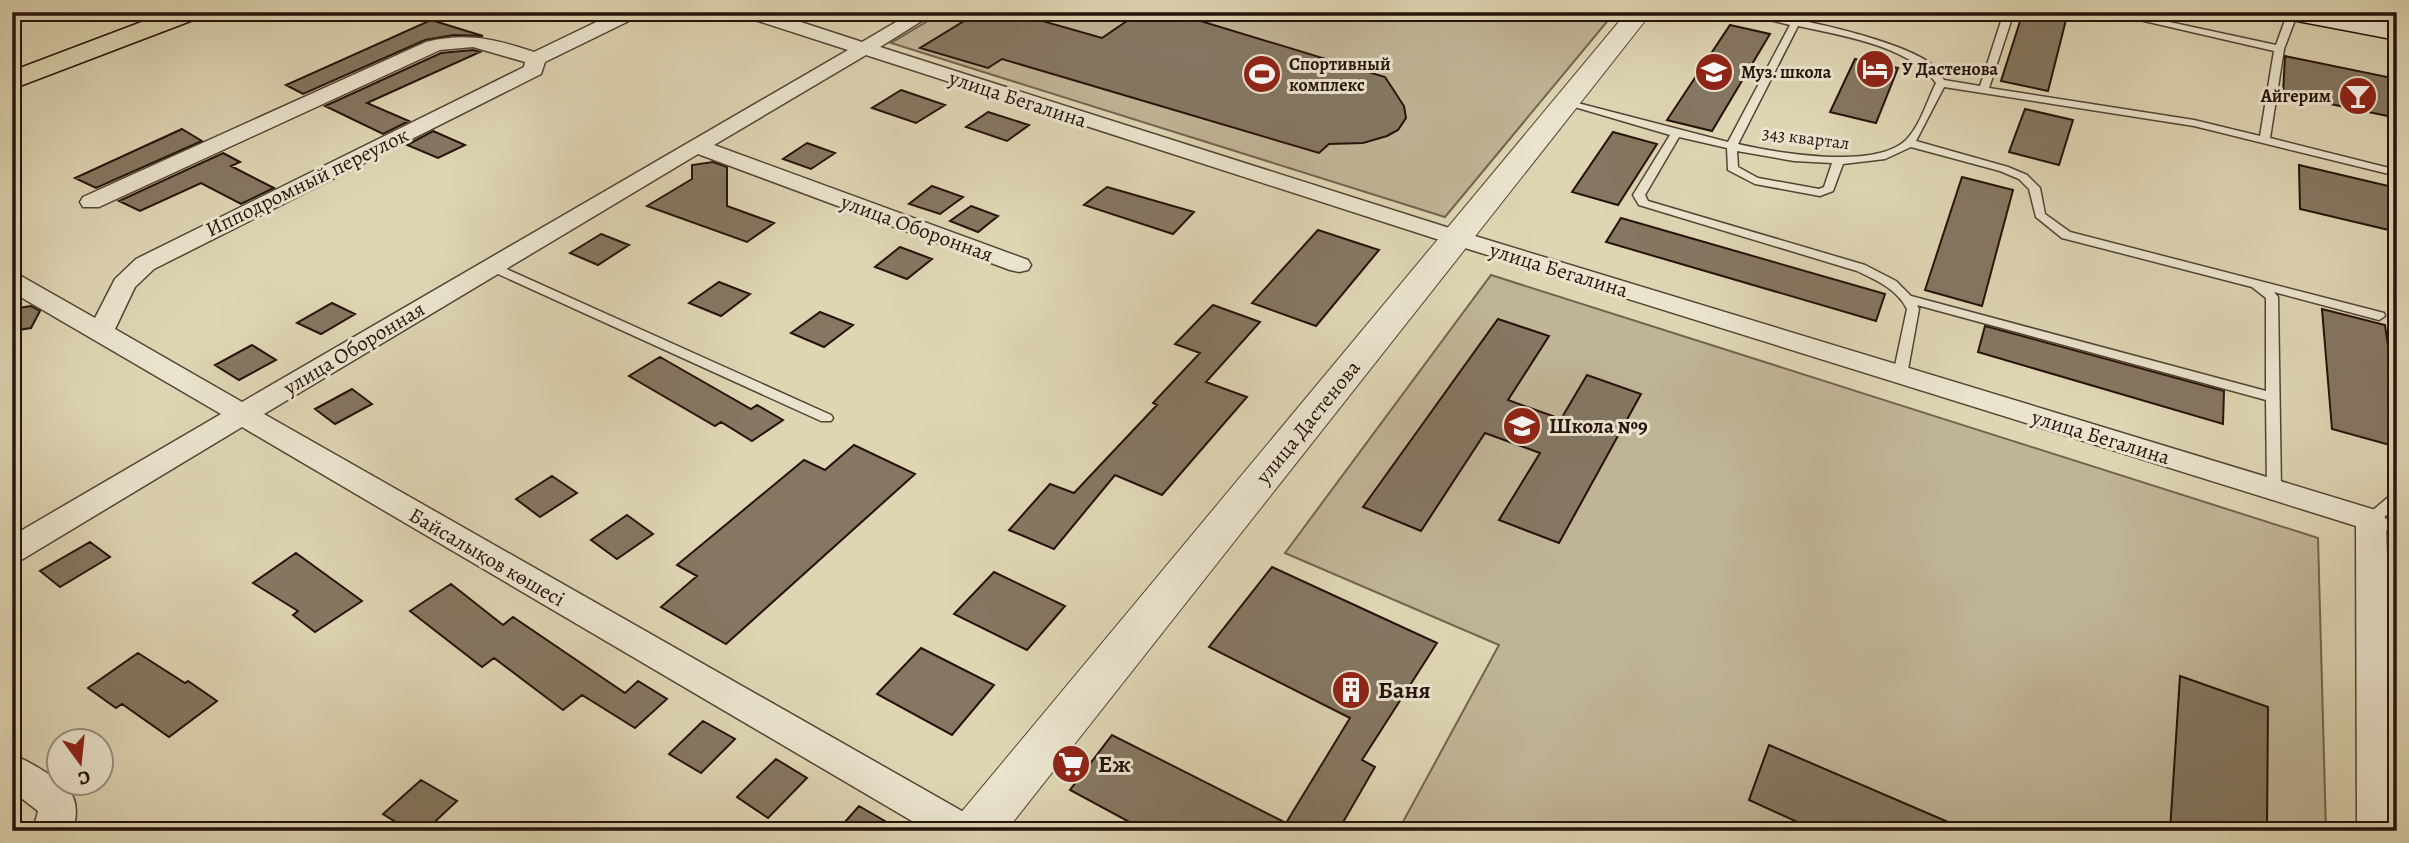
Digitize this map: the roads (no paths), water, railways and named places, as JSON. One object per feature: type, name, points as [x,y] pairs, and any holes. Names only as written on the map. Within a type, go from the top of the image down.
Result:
[{"type":"highway","points":[[12,60],[140,12]]},
{"type":"highway","points":[[12,81],[192,12]]},
{"type":"main road","points":[[2292,12],[2397,32]]},
{"type":"street","name":"Ипподромный переулок","points":[[100,333],[124,284],[145,264],[534,70],[535,59],[632,12]]},
{"type":"street","name":"улица Бегалина","points":[[750,12],[864,51],[1457,238],[2384,524]]},
{"type":"street","name":"улица Оборонная","points":[[12,551],[491,265],[864,51],[927,12]]},
{"type":"street","name":"улица Дастенова","points":[[976,831],[1640,12]]},
{"type":"street","points":[[91,202],[433,46],[452,40],[476,39],[535,59]]},
{"type":"street","name":"улица Оборонная","points":[[698,147],[1019,265]]},
{"type":"street","name":"Байсалықов көшесі","points":[[12,281],[964,831]]},
{"type":"street","points":[[2376,831],[2384,524]]},
{"type":"street","points":[[12,770],[57,804],[56,826],[52,831]]},
{"type":"lane","points":[[1744,12],[1889,46],[1920,60],[1939,74],[1941,83],[1909,143],[2004,169],[2023,177],[2034,188],[2040,215],[2066,235],[2379,316]]},
{"type":"lane","points":[[1984,89],[2009,12]]},
{"type":"lane","points":[[2109,12],[2279,49]]},
{"type":"lane","points":[[2264,142],[2279,49],[2292,12]]},
{"type":"lane","points":[[1795,24],[1732,145],[1732,168],[1743,176],[1820,193],[1829,189],[1838,162]]},
{"type":"lane","points":[[1941,83],[2194,123],[2397,173]]},
{"type":"lane","name":"343 квартал","points":[[1566,103],[1676,133],[1758,151],[1838,162],[1862,162],[1888,156],[1909,143]]},
{"type":"lane","points":[[1676,133],[1639,195],[1643,203],[1861,268],[1888,281],[1910,299],[2272,397]]},
{"type":"lane","points":[[491,265],[826,418]]},
{"type":"lane","points":[[2256,284],[2272,298],[2273,490]]},
{"type":"lane","points":[[1900,375],[1913,309],[1910,299]]},
{"type":"lane","points":[[2384,524],[2397,498]]},
{"type":"place","name":"У Дастенова","points":[[1875,69]]},
{"type":"place","name":"Муз. школа","points":[[1714,72]]},
{"type":"place","name":"Спортивный комплекс","points":[[1262,74]]},
{"type":"place","name":"Айгерим","points":[[2358,96]]},
{"type":"place","name":"Школа №9","points":[[1522,426]]},
{"type":"place","name":"Баня","points":[[1351,690]]},
{"type":"place","name":"Еж","points":[[1071,764]]}]
